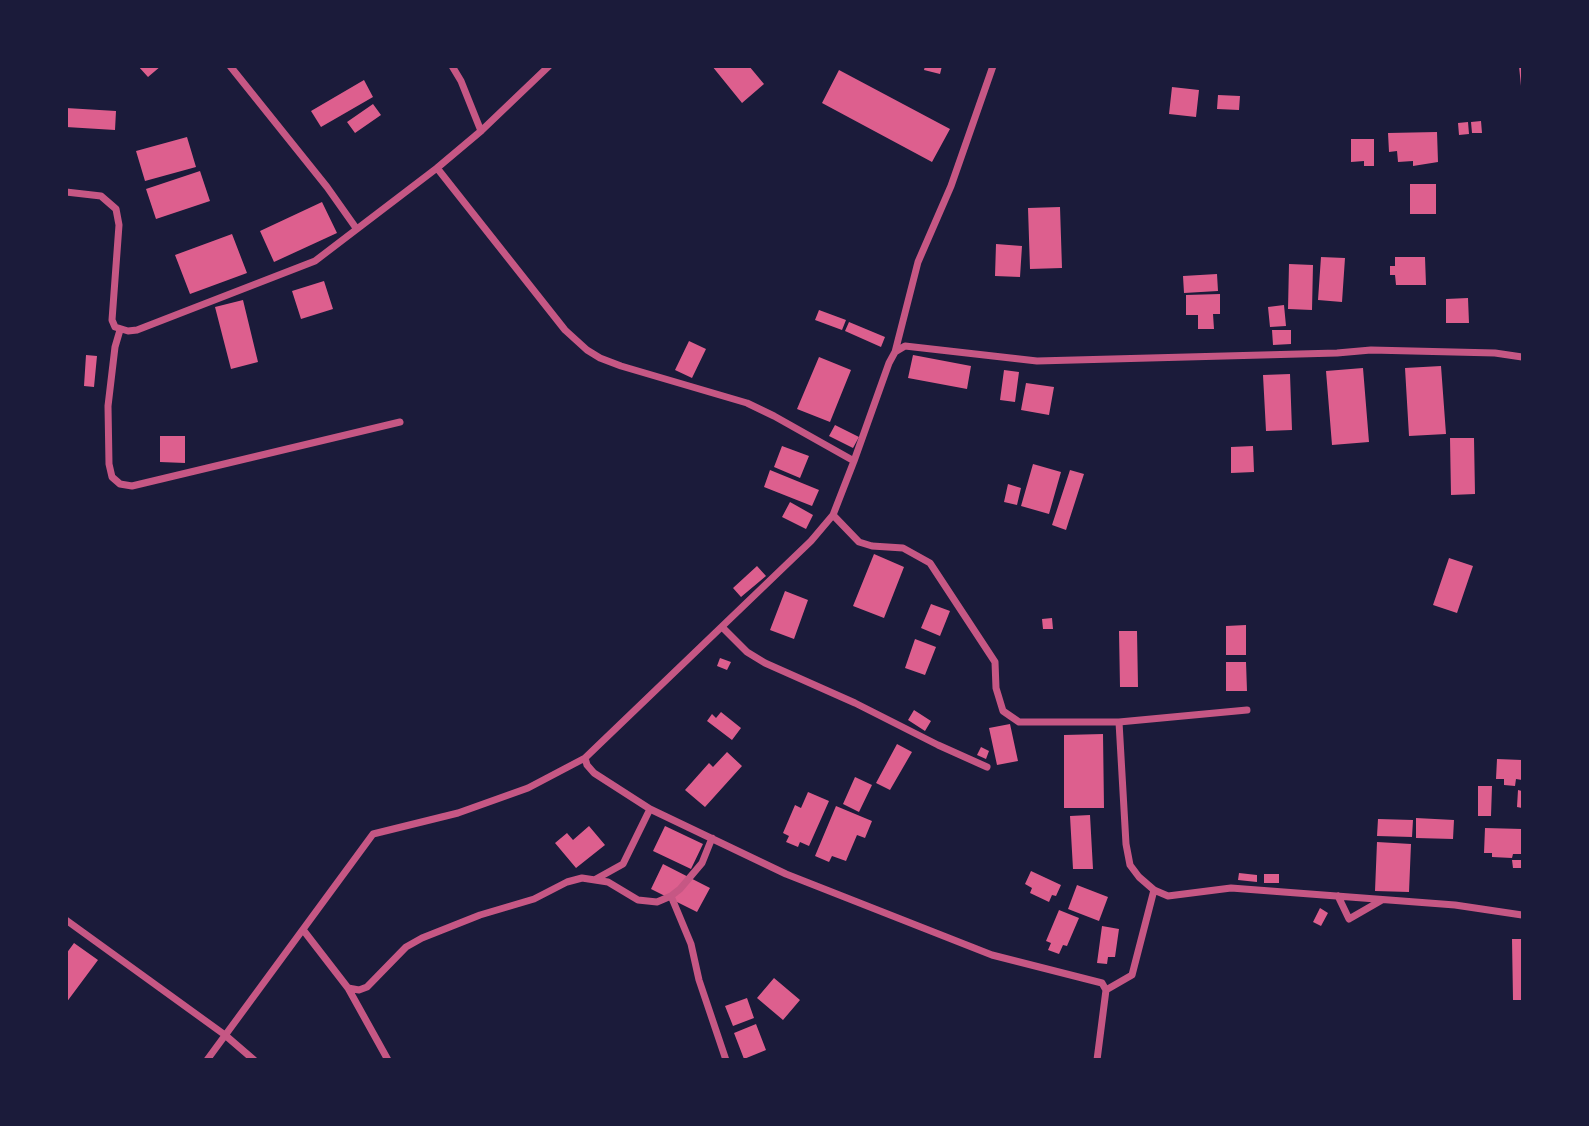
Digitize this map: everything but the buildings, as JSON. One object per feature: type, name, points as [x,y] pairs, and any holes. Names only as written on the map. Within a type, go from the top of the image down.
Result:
[{"type":"street","points":[[230,66],[327,187],[356,228]]},
{"type":"street","points":[[452,66],[461,81],[481,131]]},
{"type":"street","points":[[66,192],[101,196],[116,209],[119,225],[112,320],[120,330],[137,330],[315,261],[437,168],[481,131],[549,66]]},
{"type":"street","points":[[207,1059],[373,834],[458,813],[528,788],[585,758],[723,628],[811,541],[833,515],[895,352],[918,262],[951,186],[993,66]]},
{"type":"street","points":[[437,168],[565,330],[587,350],[621,366],[747,404],[774,416],[854,461]]},
{"type":"street","points":[[120,330],[115,347],[108,406],[109,464],[112,477],[120,484],[132,486],[400,422]]},
{"type":"street","points":[[895,352],[905,346],[1037,361],[1371,350],[1495,352],[1522,357]]},
{"type":"street","points":[[833,515],[851,536],[859,541],[872,546],[903,548],[930,563],[995,662],[996,688],[1003,711],[1019,722],[1119,722],[1247,710]]},
{"type":"street","points":[[723,628],[747,652],[765,663],[987,767]]},
{"type":"street","points":[[1119,722],[1126,844],[1130,865],[1154,890],[1168,896],[1231,888],[1455,905],[1522,915]]},
{"type":"street","points":[[585,758],[587,765],[599,777],[650,809],[786,874],[992,955],[1102,983],[1106,990],[1097,1059]]},
{"type":"street","points":[[596,879],[623,864],[650,809]]},
{"type":"street","points":[[348,988],[367,987],[407,947],[422,938],[480,915],[534,899],[567,882],[582,878],[596,879],[608,882],[638,900],[657,902],[680,889],[702,863],[712,838]]},
{"type":"street","points":[[1106,990],[1132,975],[1154,890]]},
{"type":"street","points":[[671,896],[691,944],[699,980],[726,1059]]},
{"type":"street","points":[[1338,897],[1349,919],[1382,900]]},
{"type":"street","points":[[66,920],[254,1059]]},
{"type":"street","points":[[304,930],[348,988],[388,1059]]}]
